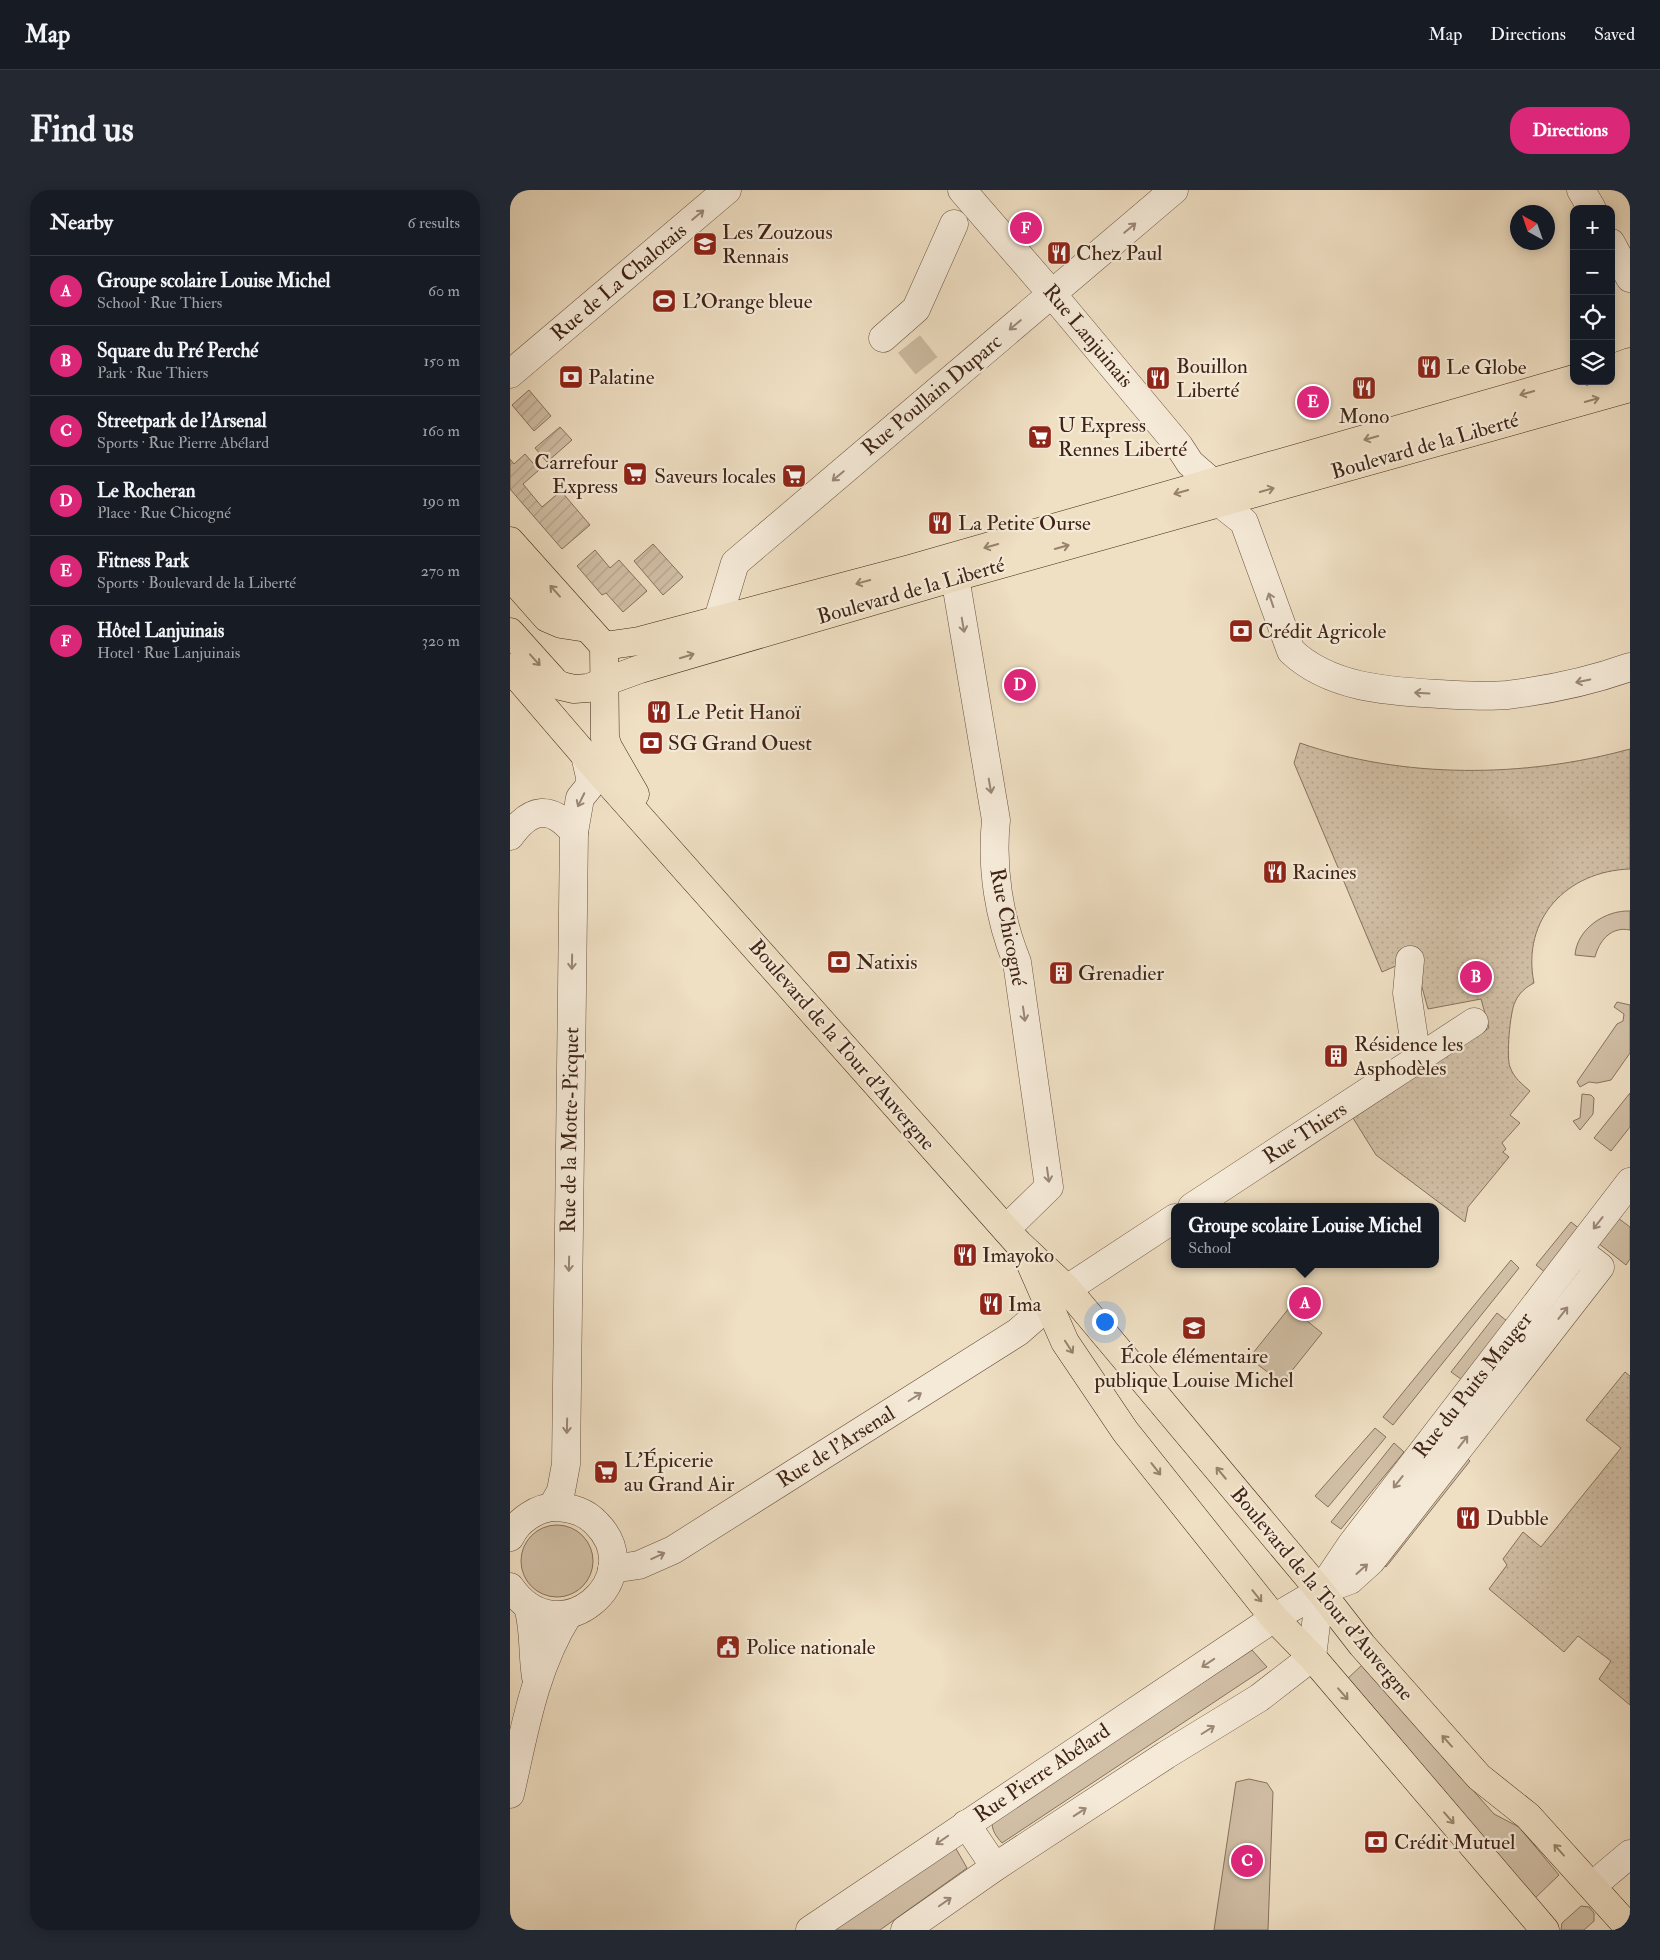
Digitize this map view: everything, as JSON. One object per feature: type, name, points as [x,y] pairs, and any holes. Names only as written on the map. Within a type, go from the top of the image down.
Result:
[{"type":"main road","points":[[1615,367],[1630,362]]},
{"type":"main road","name":"Boulevard de la Liberté","points":[[510,632],[555,682],[561,686],[588,688],[640,669],[956,577],[1570,381]]},
{"type":"main road","name":"Boulevard de la Liberté","points":[[510,576],[547,618],[595,637],[639,641],[910,569],[1630,388]]},
{"type":"main road","points":[[510,541],[595,637]]},
{"type":"main road","name":"Boulevard de la Tour d'Auvergne","points":[[595,637],[604,682],[604,726],[608,747],[661,839]]},
{"type":"main road","name":"Boulevard de la Tour d'Auvergne","points":[[510,668],[1006,1229],[1058,1296],[1320,1591],[1362,1645],[1479,1777],[1528,1816],[1630,1929]]},
{"type":"main road","name":"Boulevard de la Tour d'Auvergne","points":[[1058,1296],[1066,1342],[1125,1431],[1274,1618],[1312,1657],[1545,1930]]},
{"type":"street","name":"Rue de La Chalotais","points":[[510,374],[727,190]]},
{"type":"street","name":"Rue Lanjuinais","points":[[962,190],[1179,446],[1190,463],[1244,522],[1291,651],[1300,659],[1331,675],[1361,686],[1405,692],[1506,695],[1605,676],[1630,667]]},
{"type":"street","name":"Rue Poullain Duparc","points":[[718,619],[736,562],[937,377],[1052,294],[1174,190]]},
{"type":"street","points":[[1581,190],[1590,205]]},
{"type":"street","points":[[895,337],[916,308],[954,224]]},
{"type":"street","points":[[1615,250],[1630,278]]},
{"type":"street","name":"Rue Chicogné","points":[[956,577],[996,820],[993,851],[1005,933],[1017,962],[1050,1186],[1006,1229]]},
{"type":"street","name":"Rue de la Motte-Picquet","points":[[531,1510],[561,1491],[566,1464],[574,832],[580,798],[589,787],[590,777],[585,755]]},
{"type":"street","points":[[510,836],[522,822],[538,813],[546,812],[558,816],[574,832]]},
{"type":"street","points":[[1410,960],[1407,993],[1417,1059]]},
{"type":"street","name":"Rue Thiers","points":[[1198,1203],[1474,1022]]},
{"type":"street","name":"Rue du Puits Mauger","points":[[1312,1657],[1320,1591],[1363,1529],[1624,1189]]},
{"type":"street","points":[[1058,1296],[1171,1221]]},
{"type":"street","name":"Rue du Puits Mauger","points":[[1274,1618],[1320,1591],[1350,1580],[1371,1561],[1600,1267],[1578,1250]]},
{"type":"street","name":"Rue de l'Arsenal","points":[[612,1569],[639,1565],[673,1550],[1018,1332],[1058,1296]]},
{"type":"street","points":[[510,1536],[531,1510],[580,1511],[602,1529],[609,1541],[612,1569],[603,1592],[593,1603],[568,1615],[541,1613],[517,1598]]},
{"type":"street","points":[[517,1598],[533,1625],[533,1656],[537,1681]]},
{"type":"street","points":[[510,1794],[537,1681],[558,1630],[568,1615]]},
{"type":"street","name":"Rue Pierre Abélard","points":[[810,1930],[844,1909],[966,1824],[1274,1618]]},
{"type":"street","points":[[905,1930],[995,1867],[1166,1755],[1259,1698],[1312,1657]]},
{"type":"street","points":[[966,1824],[995,1867]]},
{"type":"street","points":[[1592,1886],[1630,1854]]},
{"type":"shaded area","points":[[529,390],[551,416],[534,431],[512,405]]},
{"type":"shaded area","points":[[560,427],[572,440],[547,462],[535,448]]},
{"type":"shaded area","points":[[525,454],[539,470],[523,484],[542,507],[561,491],[590,525],[562,549],[510,489],[510,459],[514,464]]},
{"type":"shaded area","points":[[653,544],[683,577],[663,595],[634,561]]},
{"type":"shaded area","points":[[595,550],[610,568],[619,560],[647,591],[623,612],[606,593],[602,595],[577,566]]},
{"type":"shaded area","points":[[1300,743],[1339,755],[1380,763],[1464,770],[1507,769],[1549,765],[1590,759],[1630,749],[1630,869],[1607,872],[1587,879],[1569,889],[1554,903],[1542,919],[1535,938],[1532,960],[1534,983],[1523,991],[1515,1002],[1509,1035],[1508,1054],[1510,1067],[1516,1078],[1530,1091],[1510,1115],[1520,1123],[1502,1143],[1506,1149],[1503,1152],[1509,1157],[1468,1207],[1465,1222],[1376,1155],[1353,1118],[1489,1028],[1481,999],[1428,1009],[1414,958],[1382,972],[1294,763]]},
{"type":"shaded area","points":[[1630,911],[1630,930],[1617,930],[1607,936],[1599,945],[1595,957],[1575,955],[1581,937],[1594,923],[1611,914]]},
{"type":"shaded area","points":[[1617,1002],[1630,1005],[1630,1053],[1611,1080],[1597,1083],[1589,1082],[1580,1087],[1577,1082],[1617,1024],[1623,1021],[1624,1014],[1614,1007]]},
{"type":"shaded area","points":[[1630,1093],[1630,1127],[1611,1151],[1594,1138]]},
{"type":"shaded area","points":[[1582,1094],[1591,1095],[1594,1098],[1593,1114],[1580,1130],[1573,1121],[1580,1118]]},
{"type":"shaded area","points":[[1618,1218],[1630,1227],[1630,1259],[1626,1265],[1598,1243]]},
{"type":"shaded area","points":[[1571,1222],[1581,1230],[1546,1273],[1536,1265]]},
{"type":"shaded area","points":[[1511,1260],[1519,1268],[1393,1425],[1383,1417]]},
{"type":"shaded area","points":[[1290,1307],[1322,1333],[1282,1383],[1249,1358]]},
{"type":"shaded area","points":[[1497,1313],[1507,1321],[1461,1379],[1451,1372]]},
{"type":"shaded area","points":[[1625,1372],[1630,1376],[1630,1705],[1599,1679],[1611,1661],[1578,1636],[1564,1652],[1489,1589],[1507,1565],[1503,1559],[1523,1532],[1541,1547],[1621,1448],[1586,1420]]},
{"type":"shaded area","points":[[1375,1428],[1386,1437],[1328,1507],[1315,1496]]},
{"type":"shaded area","points":[[1394,1443],[1404,1452],[1341,1529],[1331,1522]]},
{"type":"shaded area","points":[[1467,1458],[1470,1461],[1386,1567],[1377,1559]]},
{"type":"shaded area","points":[[564,1525],[583,1535],[591,1547],[593,1561],[591,1575],[583,1587],[571,1595],[550,1597],[531,1587],[523,1575],[521,1554],[531,1535],[543,1527]]},
{"type":"shaded area","points":[[1252,1650],[1267,1667],[1002,1843],[998,1838],[992,1822]]},
{"type":"shaded area","points":[[1362,1665],[1494,1814],[1519,1827],[1559,1875],[1533,1900],[1345,1681]]},
{"type":"shaded area","points":[[1249,1779],[1267,1783],[1273,1792],[1268,1930],[1214,1930],[1236,1782]]},
{"type":"shaded area","points":[[955,1847],[967,1868],[880,1930],[834,1930]]},
{"type":"shaded area","points":[[1581,1906],[1589,1907],[1594,1913],[1594,1921],[1584,1930],[1561,1930],[1562,1923]]},
{"type":"tunnel","points":[[909,344],[929,369]]},
{"type":"place","name":"Hôtel Lanjuinais","points":[[1026,228]]},
{"type":"place","name":"Les Zouzous Rennais","points":[[705,244]]},
{"type":"place","name":"Chez Paul","points":[[1059,253]]},
{"type":"place","name":"L’Orange bleue","points":[[664,301]]},
{"type":"place","name":"Le Globe","points":[[1429,367]]},
{"type":"place","name":"Palatine","points":[[571,377]]},
{"type":"place","name":"Bouillon Liberté","points":[[1158,378]]},
{"type":"place","name":"Mono","points":[[1364,388]]},
{"type":"place","name":"Fitness Park","points":[[1313,402]]},
{"type":"place","name":"U Express Rennes Liberté","points":[[1040,437]]},
{"type":"place","name":"Carrefour Express","points":[[635,474]]},
{"type":"place","name":"Saveurs locales","points":[[794,476]]},
{"type":"place","name":"La Petite Ourse","points":[[940,523]]},
{"type":"place","name":"Crédit Agricole","points":[[1241,631]]},
{"type":"place","name":"Le Rocheran","points":[[1020,685]]},
{"type":"place","name":"Le Petit Hanoï","points":[[659,712]]},
{"type":"place","name":"SG Grand Ouest","points":[[651,743]]},
{"type":"place","name":"Racines","points":[[1275,872]]},
{"type":"place","name":"Natixis","points":[[839,962]]},
{"type":"place","name":"Grenadier","points":[[1061,973]]},
{"type":"place","name":"Square du Pré Perché","points":[[1476,977]]},
{"type":"place","name":"Résidence les Asphodèles","points":[[1336,1056]]},
{"type":"place","name":"Imayoko","points":[[965,1255]]},
{"type":"place","name":"Groupe scolaire Louise Michel","points":[[1305,1303]]},
{"type":"place","name":"Ima","points":[[991,1304]]},
{"type":"place","name":"École élémentaire publique Louise Michel","points":[[1194,1328]]},
{"type":"place","name":"L'Épicerie au Grand Air","points":[[606,1472]]},
{"type":"place","name":"Dubble","points":[[1468,1518]]},
{"type":"place","name":"Police nationale","points":[[728,1647]]},
{"type":"place","name":"Crédit Mutuel","points":[[1376,1842]]},
{"type":"place","name":"Streetpark de l'Arsenal","points":[[1247,1861]]}]
